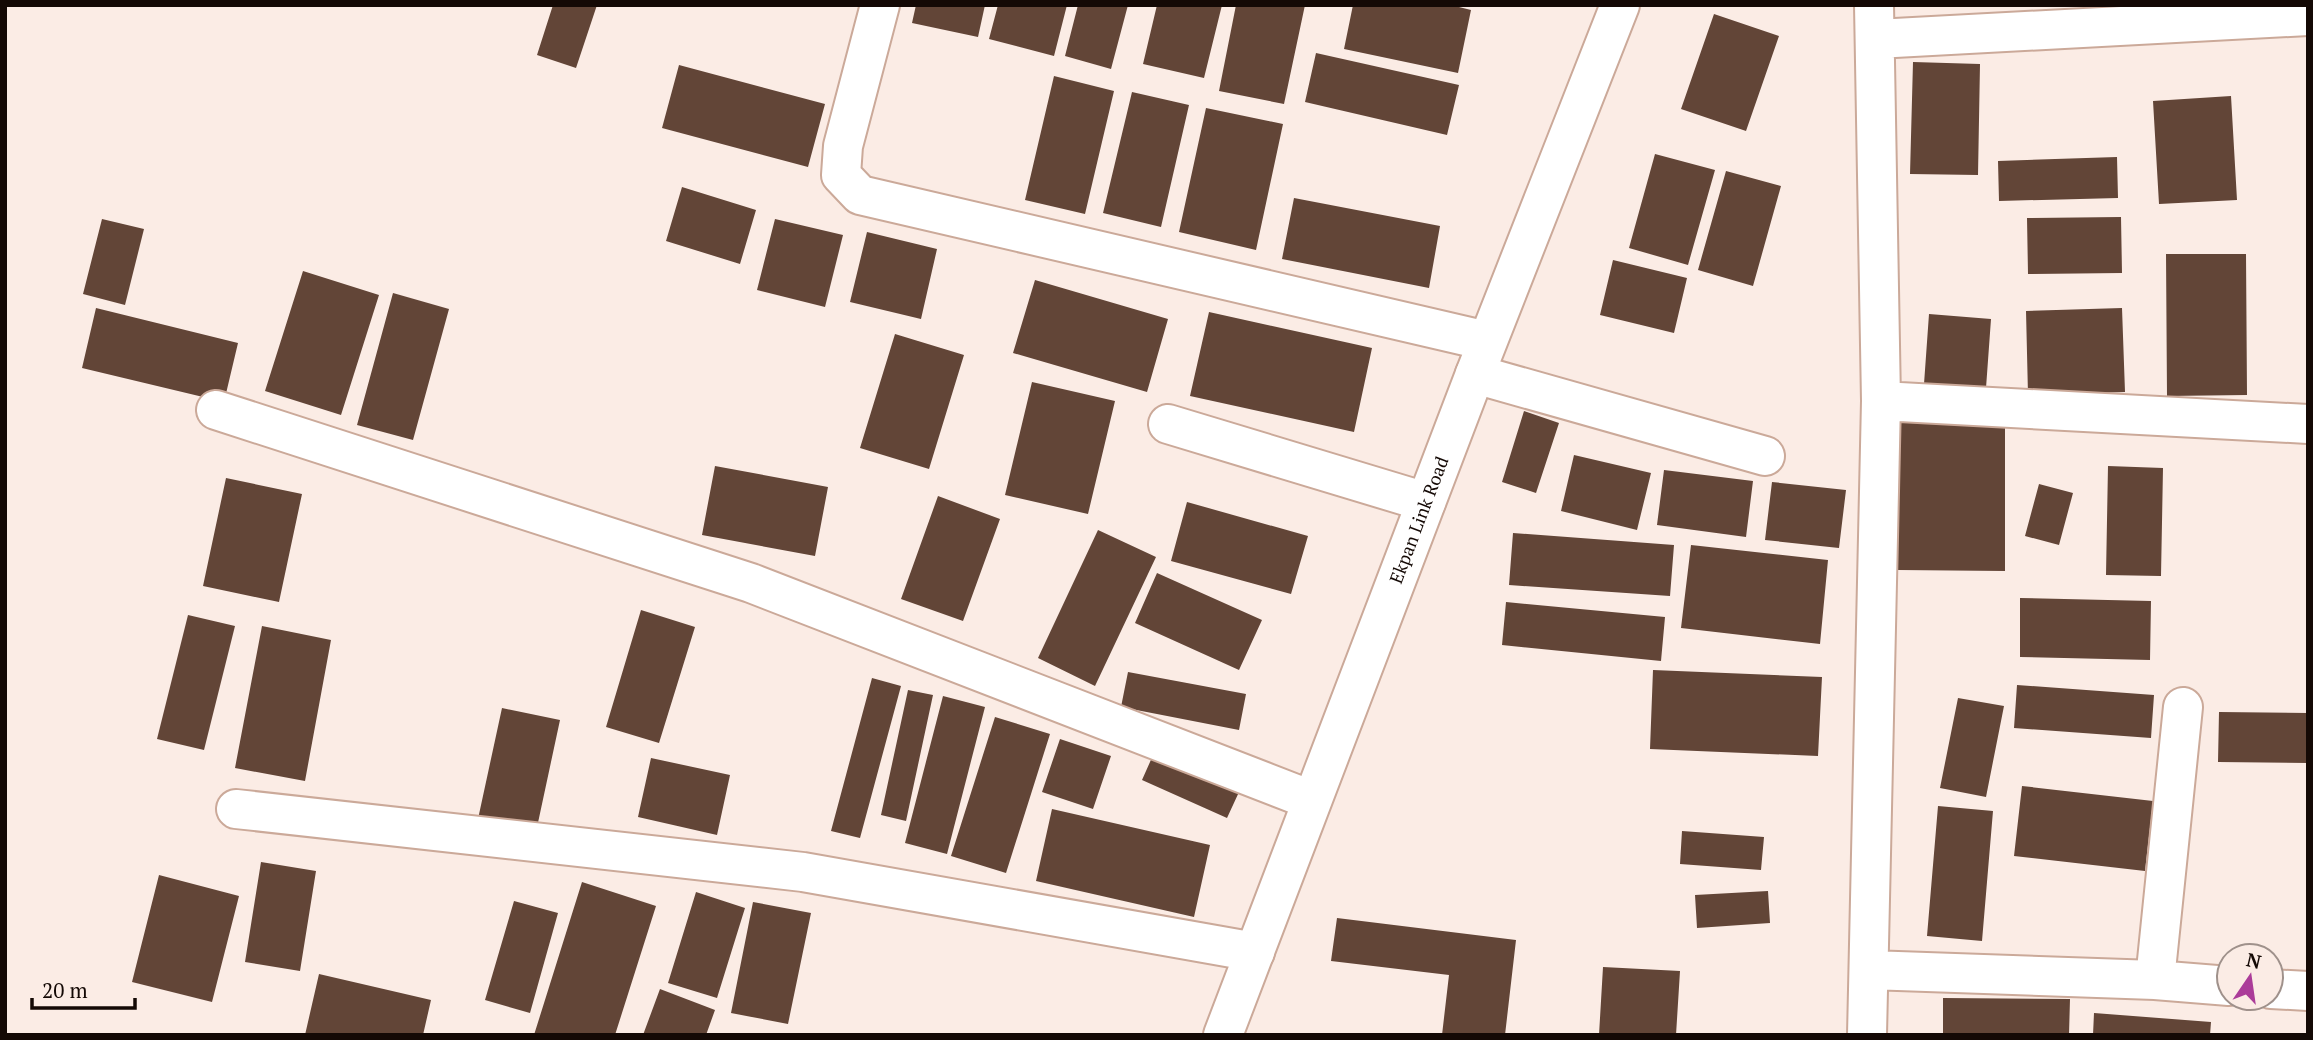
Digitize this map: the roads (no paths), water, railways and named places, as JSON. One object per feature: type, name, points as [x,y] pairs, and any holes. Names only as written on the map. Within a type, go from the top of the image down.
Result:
[{"type":"street","points":[[880,5],[843,146],[841,175],[860,195],[1481,358],[1765,456]]},
{"type":"street","name":"Ekpan Link Road","points":[[1223,1035],[1612,7]]},
{"type":"street","points":[[1867,1035],[1881,401],[1875,22],[2308,16]]},
{"type":"street","points":[[1881,401],[2308,424]]},
{"type":"street","points":[[216,410],[751,583],[1311,800]]},
{"type":"street","points":[[1168,424],[1426,502]]},
{"type":"street","points":[[2155,980],[2183,707]]},
{"type":"street","points":[[236,809],[803,872],[1255,952]]},
{"type":"street","points":[[1869,970],[2155,980],[2215,985]]},
{"type":"street","points":[[2285,990],[2308,991]]}]
